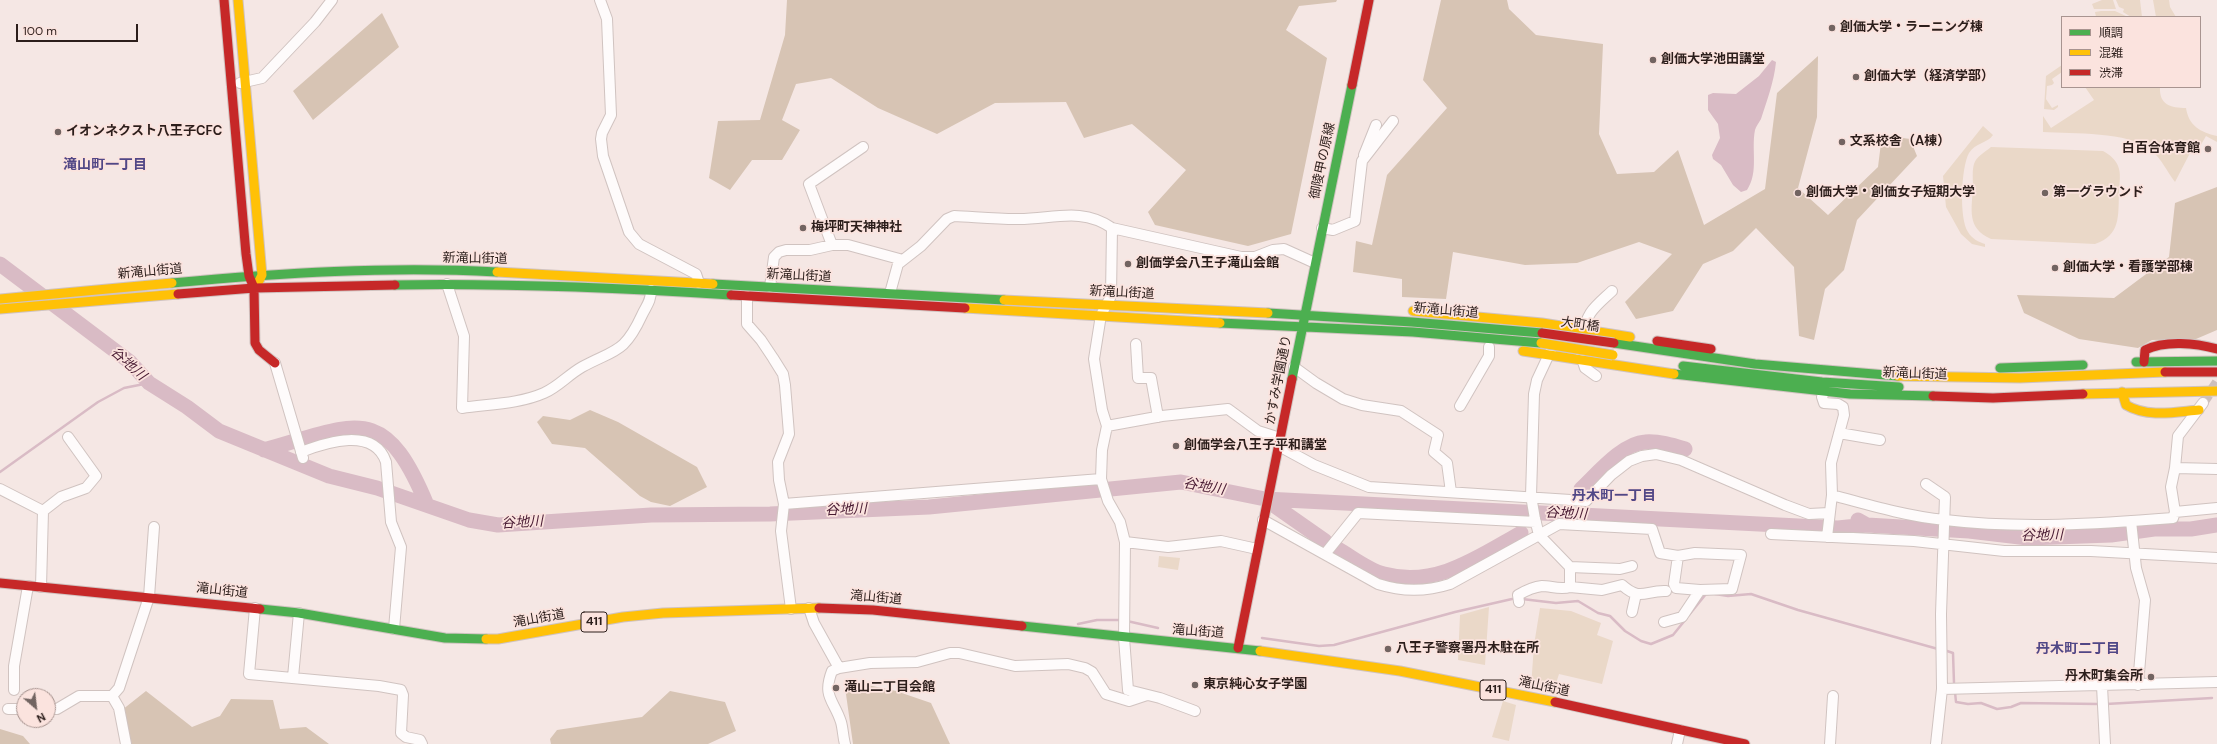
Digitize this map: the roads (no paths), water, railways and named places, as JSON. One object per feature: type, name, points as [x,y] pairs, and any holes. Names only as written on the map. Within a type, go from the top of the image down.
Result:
[{"type":"main road","points":[[224,0],[249,276],[254,288],[256,347],[274,363]]},
{"type":"main road","points":[[238,0],[244,83],[262,275],[254,288]]},
{"type":"main road","name":"御陵甲の原線","points":[[1303,327],[1368,0]]},
{"type":"main road","name":"新滝山街道","points":[[0,299],[262,275],[335,272],[446,271],[1105,305],[1305,313],[1542,333]]},
{"type":"main road","name":"新滝山街道","points":[[0,309],[254,288],[447,284],[651,290],[1413,332],[1541,343]]},
{"type":"main road","points":[[817,300],[818,290]]},
{"type":"main road","points":[[1361,317],[1401,311],[1554,324],[1745,354],[1769,366]]},
{"type":"main road","name":"かすみ学園通り","points":[[1264,518],[1303,327]]},
{"type":"main road","points":[[1367,330],[1385,340],[1489,347],[1551,354],[1708,379],[1850,394],[1993,398],[2122,392],[2217,391]]},
{"type":"main road","name":"大町橋","points":[[1542,333],[1614,343]]},
{"type":"main road","name":"大町橋","points":[[1541,343],[1617,355]]},
{"type":"main road","name":"新滝山街道","points":[[1614,343],[1682,355],[1769,366],[1890,376],[1992,378],[2138,372],[2217,372]]},
{"type":"main road","points":[[2144,362],[2145,350],[2153,346],[2195,346],[2217,349]]},
{"type":"main road","name":"新滝山街道","points":[[1642,359],[1686,366],[1814,381],[1906,387],[2021,388],[2123,383],[2217,382]]},
{"type":"main road","points":[[2129,363],[2217,361]]},
{"type":"main road","points":[[1790,368],[1828,363],[1886,366],[1995,368],[2090,365]]},
{"type":"main road","points":[[2122,392],[2126,405],[2135,410],[2172,412],[2201,407]]},
{"type":"main road","points":[[1238,648],[1256,549],[1264,518]]},
{"type":"main road","name":"滝山街道","points":[[0,583],[149,596],[299,613],[445,638],[481,640],[517,636],[644,614],[809,608],[873,610],[1124,638],[1238,648],[1382,667],[1745,744]]},
{"type":"street","points":[[231,84],[258,80],[266,74],[315,22],[332,0]]},
{"type":"street","points":[[600,0],[606,19],[611,115],[602,133],[601,139],[603,156],[629,232],[639,244],[696,274],[699,283]]},
{"type":"street","points":[[1362,161],[1393,121]]},
{"type":"street","points":[[1322,228],[1333,230],[1355,221],[1362,161],[1376,125]]},
{"type":"street","points":[[832,245],[809,184],[863,146]]},
{"type":"street","points":[[890,293],[898,264],[921,246],[947,219],[954,216],[1017,219],[1068,214],[1079,215],[1102,221],[1112,228],[1241,257],[1255,257],[1273,250],[1284,249],[1315,263]]},
{"type":"street","points":[[1112,228],[1111,296],[1101,315],[1094,359],[1102,410],[1107,426],[1102,450],[1102,480],[1108,501],[1120,522],[1125,542],[1124,638],[1128,690],[1148,695],[1195,711]]},
{"type":"street","points":[[770,287],[774,257],[779,252],[786,250],[810,250],[832,245],[848,245],[903,260]]},
{"type":"street","points":[[447,284],[464,336],[462,408],[522,400],[544,393],[561,383],[581,368],[619,349],[630,338],[651,300],[651,290]]},
{"type":"street","points":[[1596,376],[1585,368],[1580,358],[1584,329],[1589,312],[1612,291]]},
{"type":"street","points":[[747,296],[747,324],[761,340],[783,374],[785,385],[788,434],[778,462],[779,480],[784,505],[781,528],[791,609]]},
{"type":"street","points":[[1554,324],[1551,354],[1537,380],[1534,394],[1532,499],[1535,521],[1539,535],[1570,567],[1620,569],[1632,566]]},
{"type":"street","points":[[1136,344],[1138,378],[1152,378],[1158,416]]},
{"type":"street","points":[[1460,406],[1478,384],[1489,356],[1489,347]]},
{"type":"street","points":[[274,363],[301,452],[317,446],[348,440],[364,441],[376,445],[383,452],[386,462],[391,522],[402,546],[394,629]]},
{"type":"street","points":[[1294,368],[1343,399],[1362,405],[1401,411],[1438,435],[1434,452],[1446,462],[1451,492]]},
{"type":"street","points":[[1824,392],[1822,397],[1824,402],[1838,404],[1843,407],[1844,415],[1831,463],[1832,495],[1827,536]]},
{"type":"street","points":[[1832,495],[1906,514],[1944,521],[2068,525],[2132,524],[2173,518],[2175,512],[2171,487],[2176,468],[2178,436],[2201,407]]},
{"type":"street","points":[[1107,426],[1158,416],[1228,409],[1258,431],[1280,442],[1314,465],[1368,488],[1451,492],[1532,499],[1586,501],[1611,475],[1629,461],[1642,456],[1656,454],[1681,460],[1809,514],[1829,516]]},
{"type":"street","points":[[1839,433],[1880,440]]},
{"type":"street","points":[[43,511],[61,497],[86,488],[96,476],[68,437]]},
{"type":"street","points":[[2176,468],[2217,469]]},
{"type":"street","points":[[784,505],[1102,480]]},
{"type":"street","points":[[1926,484],[1945,497],[1941,614],[1942,689],[1936,744]]},
{"type":"street","points":[[0,489],[43,511]]},
{"type":"street","points":[[2175,512],[2217,508]]},
{"type":"street","points":[[41,587],[43,511]]},
{"type":"street","points":[[1325,554],[1358,513],[1535,521]]},
{"type":"street","points":[[1264,518],[1378,584],[1393,589],[1433,589],[1450,584],[1559,524],[1656,529],[1660,553],[1678,556],[1695,553],[1741,555],[1732,589],[1723,591],[1676,588],[1674,584],[1678,556]]},
{"type":"street","points":[[2132,524],[2133,549],[2136,568],[2145,600],[2138,685]]},
{"type":"street","points":[[56,709],[79,696],[112,696],[119,688],[149,596],[154,527]]},
{"type":"street","points":[[1771,534],[1943,541],[2004,551],[2133,549],[2217,558]]},
{"type":"street","points":[[1125,542],[1168,547],[1221,541],[1256,549]]},
{"type":"street","points":[[1570,567],[1570,587]]},
{"type":"street","points":[[1519,602],[1518,595],[1530,589],[1542,586],[1602,590],[1622,585],[1631,594],[1648,594],[1654,590],[1666,591]]},
{"type":"street","points":[[14,690],[14,666],[28,586]]},
{"type":"street","points":[[1664,622],[1682,617],[1700,590]]},
{"type":"street","points":[[1632,612],[1636,594]]},
{"type":"street","points":[[255,608],[249,674],[379,686],[401,690],[403,695],[401,733],[406,737],[420,740],[422,744]]},
{"type":"street","points":[[809,608],[814,623],[839,668]]},
{"type":"street","points":[[293,677],[299,613]]},
{"type":"street","points":[[845,744],[840,721],[828,691],[832,671],[839,668],[870,663],[917,662],[950,653],[959,653],[1015,666],[1068,664],[1085,668],[1092,672],[1106,694],[1129,701],[1148,695]]},
{"type":"street","points":[[1942,689],[2217,682]]},
{"type":"street","points":[[2102,686],[2105,744]]},
{"type":"street","points":[[112,696],[118,708],[126,744]]},
{"type":"street","points":[[1830,744],[1833,696]]},
{"type":"street","points":[[8,709],[16,709]]},
{"type":"street","points":[[1678,744],[1680,730]]},
{"type":"waterway","name":"谷地川","points":[[0,264],[130,362],[149,383],[187,407],[219,431],[329,476],[377,488],[469,520],[498,525],[651,515],[770,514],[929,507],[1181,482],[1265,499],[1838,528],[1867,525]]},
{"type":"waterway","points":[[0,472],[98,402],[124,388],[149,383]]},
{"type":"waterway","name":"谷地川","points":[[264,450],[323,433],[345,429],[364,429],[381,435],[396,449],[411,472],[427,505]]},
{"type":"waterway","name":"谷地川","points":[[1581,489],[1619,453],[1637,444],[1655,442],[1685,449]]},
{"type":"waterway","name":"谷地川","points":[[1265,499],[1325,541]]},
{"type":"waterway","name":"谷地川","points":[[1858,520],[1867,525],[1969,531],[2028,538],[2111,535],[2154,529],[2191,529],[2217,525]]},
{"type":"waterway","name":"谷地川","points":[[1338,549],[1378,572],[1403,577],[1421,577],[1439,574],[1456,568],[1489,552],[1521,533]]},
{"type":"waterway","points":[[1689,615],[1706,594],[1708,594]]},
{"type":"waterway","points":[[1715,594],[1728,596],[1751,594],[1798,610],[1938,649]]},
{"type":"waterway","points":[[1262,638],[1319,646],[1334,645],[1455,612],[1512,599]]},
{"type":"waterway","points":[[1522,599],[1556,603],[1578,601],[1598,613],[1610,616],[1625,631],[1641,641],[1651,644],[1673,635],[1686,619]]},
{"type":"waterway","points":[[1078,624],[1097,620],[1121,620]]},
{"type":"waterway","points":[[1127,621],[1158,628]]},
{"type":"waterway","points":[[1944,650],[1953,653],[1954,683]]},
{"type":"waterway","points":[[1955,692],[1956,702],[1968,704],[1981,703],[1997,709],[2011,707],[2021,703],[2099,704]]},
{"type":"waterway","points":[[2106,704],[2212,698]]},
{"type":"tunnel","points":[[2203,403],[2217,382]]},
{"type":"place","name":"創価大学・ラーニング棟","points":[[1832,28]]},
{"type":"place","name":"創価大学池田講堂","points":[[1653,60]]},
{"type":"place","name":"創価大学（経済学部）","points":[[1856,77]]},
{"type":"place","name":"イオンネクスト八王子CFC","points":[[58,132]]},
{"type":"place","name":"文系校舎（A棟）","points":[[1842,142]]},
{"type":"place","name":"白百合体育館","points":[[2208,149]]},
{"type":"place","name":"創価大学・創価女子短期大学","points":[[1798,193]]},
{"type":"place","name":"第一グラウンド","points":[[2045,193]]},
{"type":"place","name":"梅坪町天神神社","points":[[803,228]]},
{"type":"place","name":"創価学会八王子滝山会館","points":[[1128,264]]},
{"type":"place","name":"創価大学・看護学部棟","points":[[2055,268]]},
{"type":"place","name":"創価学会八王子平和講堂","points":[[1176,446]]},
{"type":"place","name":"八王子警察署丹木駐在所","points":[[1388,649]]},
{"type":"place","name":"丹木町集会所","points":[[2151,677]]},
{"type":"place","name":"東京純心女子学園","points":[[1195,685]]},
{"type":"place","name":"滝山二丁目会館","points":[[836,688]]},
{"type":"district","name":"滝山町一丁目","points":[[105,165]]},
{"type":"district","name":"丹木町一丁目","points":[[1614,496]]},
{"type":"district","name":"丹木町二丁目","points":[[2078,649]]}]
